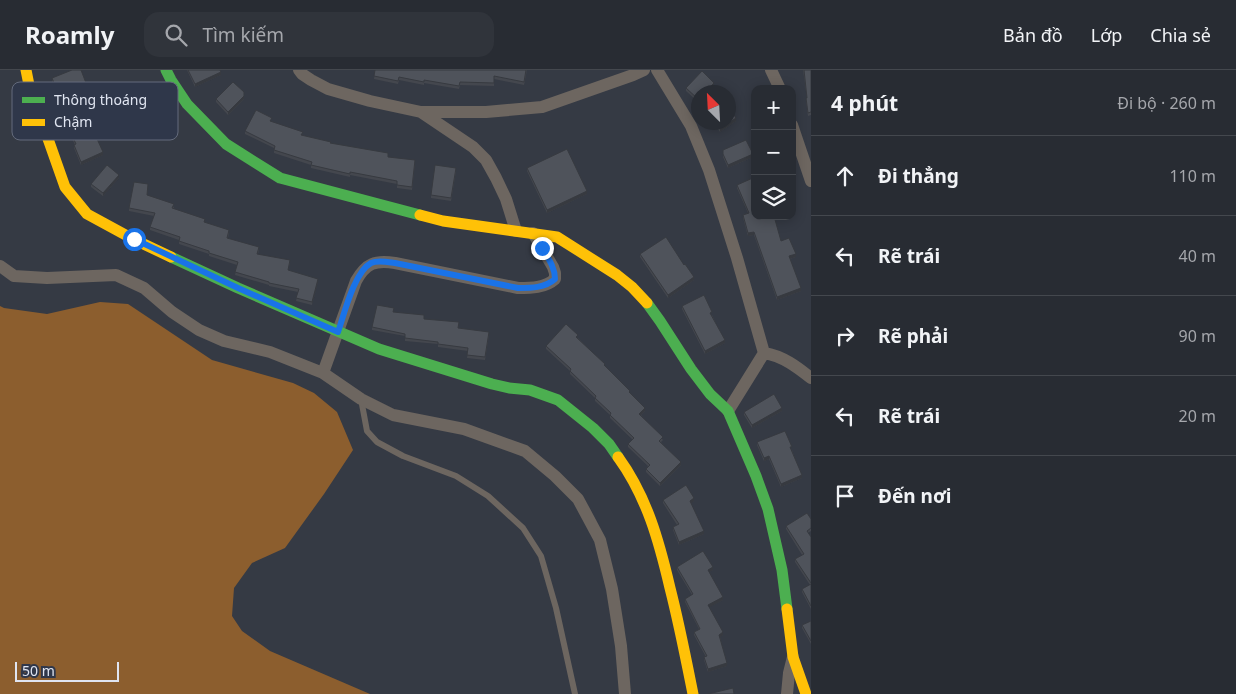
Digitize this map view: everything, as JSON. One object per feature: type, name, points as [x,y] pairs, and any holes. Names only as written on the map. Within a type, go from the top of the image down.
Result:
[{"type":"street","points":[[166,70],[172,82]]},
{"type":"street","points":[[299,70],[310,80],[335,91],[370,101],[422,112],[486,112],[542,107],[644,70]]},
{"type":"street","points":[[657,70],[688,119],[702,152],[737,258],[764,353],[728,411]]},
{"type":"street","points":[[771,70],[778,85]]},
{"type":"street","points":[[178,90],[187,104],[226,144],[280,178],[443,221],[557,237],[617,275],[632,287],[660,321],[691,369],[710,394],[728,411],[756,476],[774,533],[783,577],[793,657],[806,694]]},
{"type":"street","points":[[422,112],[473,148],[486,160],[506,199],[516,231]]},
{"type":"street","points":[[794,130],[811,181]]},
{"type":"street","points":[[48,140],[65,187],[87,214],[134,239],[238,288],[379,349],[492,384],[530,390],[558,400],[593,428],[609,444],[626,468],[639,490],[648,511],[661,550],[693,694]]},
{"type":"street","points":[[323,373],[356,281],[361,272],[372,263],[383,261],[395,263],[518,288],[550,284],[555,279],[553,267],[533,233]]},
{"type":"street","points":[[0,266],[14,276],[47,278],[116,274],[144,288],[172,312],[199,330],[224,340],[270,352],[323,373],[360,399],[393,415],[464,429],[525,451],[556,476],[578,500],[600,540],[612,589],[621,646],[625,694]]},
{"type":"street","points":[[764,353],[774,354],[786,360],[811,378]]},
{"type":"street","points":[[787,694],[793,657]]},
{"type":"lane","points":[[360,399],[367,431],[377,442],[404,456],[456,476],[488,496],[523,528],[541,556],[556,608],[575,694]]},
{"type":"shaded area","points":[[100,302],[128,304],[212,360],[293,383],[314,393],[337,412],[353,450],[285,548],[252,563],[234,588],[232,616],[242,631],[270,651],[370,694],[0,694],[0,306],[47,314]]},
{"type":"building","points":[[72,70],[81,70],[86,82],[54,82],[52,78]]},
{"type":"building","points":[[188,70],[220,70],[221,72],[195,84]]},
{"type":"building","points":[[375,70],[526,70],[524,82],[494,76],[494,83],[460,82],[459,86],[399,77],[398,81],[374,76]]},
{"type":"building","points":[[804,70],[811,70],[811,112],[808,113],[806,98]]},
{"type":"building","points":[[702,71],[714,83],[712,85],[691,85],[691,93],[686,88]]},
{"type":"building","points":[[233,82],[244,92],[244,96],[228,112],[216,99]]},
{"type":"building","points":[[256,110],[272,118],[270,121],[303,132],[301,135],[330,143],[388,153],[388,157],[415,160],[412,187],[397,185],[397,181],[350,172],[350,174],[311,165],[312,162],[274,150],[275,146],[245,131]]},
{"type":"building","points":[[74,140],[98,140],[103,152],[81,162],[74,145],[76,144]]},
{"type":"building","points":[[746,140],[751,150],[751,155],[728,165],[723,150]]},
{"type":"building","points":[[567,149],[587,191],[547,210],[527,168]]},
{"type":"building","points":[[107,165],[119,175],[103,193],[91,184]]},
{"type":"building","points":[[435,165],[456,168],[451,198],[431,195]]},
{"type":"building","points":[[751,179],[751,220],[775,220],[781,241],[789,238],[796,254],[789,256],[801,288],[777,297],[754,232],[748,233],[743,215],[749,213],[737,185]]},
{"type":"building","points":[[134,182],[148,184],[147,195],[174,204],[172,208],[205,219],[204,222],[229,230],[227,238],[259,247],[257,254],[290,260],[288,270],[318,279],[312,302],[296,298],[299,289],[269,283],[235,272],[238,262],[209,253],[209,251],[179,241],[180,237],[150,227],[155,213],[129,208]]},
{"type":"building","points":[[666,237],[694,277],[668,295],[640,254]]},
{"type":"building","points":[[704,295],[712,312],[710,313],[725,340],[705,351],[682,306]]},
{"type":"building","points":[[377,305],[394,308],[393,312],[424,315],[424,319],[459,322],[458,328],[489,332],[485,357],[467,355],[468,348],[405,338],[405,334],[372,327]]},
{"type":"building","points":[[566,324],[578,335],[576,337],[605,364],[645,408],[639,414],[663,437],[659,441],[681,462],[660,483],[646,469],[650,465],[628,444],[634,438],[610,415],[611,413],[595,398],[596,396],[570,371],[571,369],[546,346]]},
{"type":"building","points":[[774,394],[782,408],[752,425],[744,412]]},
{"type":"building","points":[[785,431],[802,475],[781,484],[769,456],[764,458],[757,442]]},
{"type":"building","points":[[686,485],[694,498],[690,501],[704,531],[679,542],[673,527],[679,524],[663,500]]},
{"type":"building","points":[[807,513],[811,519],[811,528],[807,531],[811,537],[811,583],[795,559],[804,554],[786,526]]},
{"type":"building","points":[[703,551],[713,567],[708,570],[723,597],[708,605],[723,632],[719,635],[727,663],[708,669],[704,657],[707,656],[694,632],[700,629],[685,599],[693,594],[677,567]]},
{"type":"building","points":[[811,584],[811,606],[802,589]]},
{"type":"building","points":[[811,621],[811,641],[802,625]]},
{"type":"building","points":[[733,688],[734,694],[708,694]]},
{"type":"traffic: fast","points":[[166,70],[172,82]]},
{"type":"traffic: fast","points":[[178,90],[187,104],[226,144],[280,178],[420,215]]},
{"type":"traffic: fast","points":[[171,257],[379,349],[492,384],[530,390],[558,400],[593,428],[609,444],[618,457]]},
{"type":"traffic: fast","points":[[647,303],[691,369],[710,394],[728,411],[768,509],[782,570],[787,609]]},
{"type":"traffic: slow","points":[[26,70],[28,82]]},
{"type":"traffic: slow","points":[[48,140],[65,187],[87,214],[171,257]]},
{"type":"traffic: slow","points":[[420,215],[443,221],[557,237],[617,275],[647,303]]},
{"type":"traffic: slow","points":[[618,457],[637,488],[651,520],[666,571],[693,694]]},
{"type":"traffic: slow","points":[[787,609],[793,657],[806,694]]},
{"type":"route","points":[[134,239],[338,332],[356,281],[361,272],[372,263],[383,261],[518,288],[530,288],[550,284],[555,279],[553,267],[542,248]]}]
